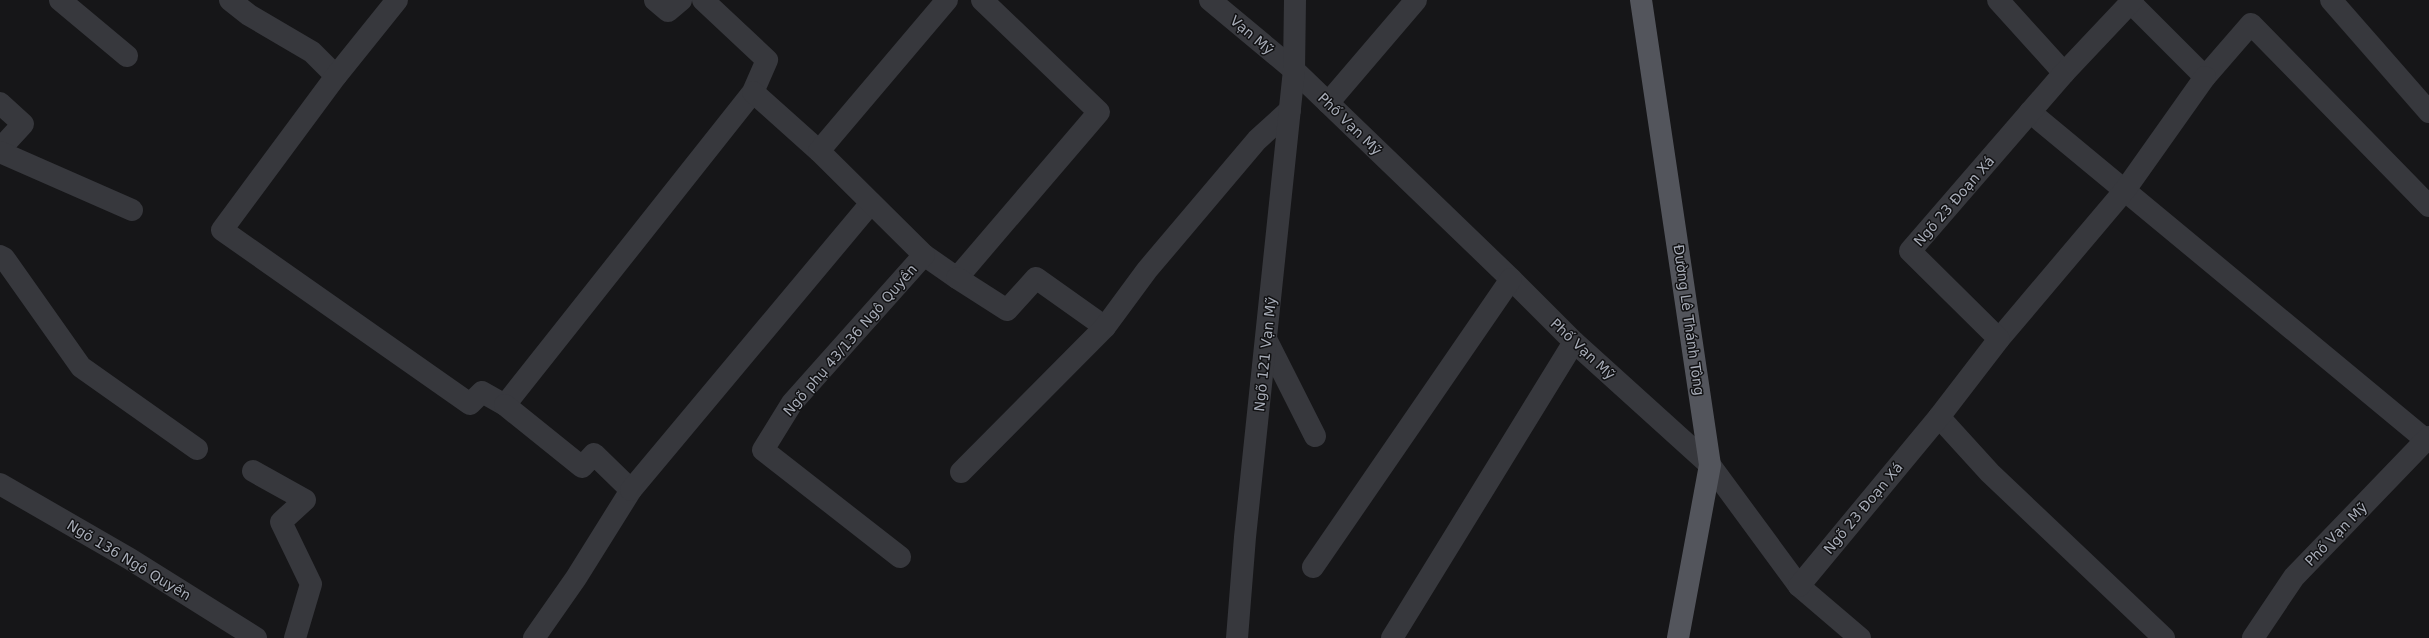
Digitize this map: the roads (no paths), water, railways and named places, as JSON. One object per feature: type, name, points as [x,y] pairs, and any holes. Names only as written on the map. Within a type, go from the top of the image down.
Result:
[{"type":"main road","name":"Đường Lê Thánh Tông","points":[[1641,0],[1710,465],[1678,638]]},
{"type":"street","points":[[60,0],[127,56]]},
{"type":"street","points":[[230,0],[249,15],[312,52],[336,76]]},
{"type":"street","points":[[397,0],[336,76],[222,230],[470,404],[482,392],[505,405],[582,467],[594,454],[631,490]]},
{"type":"street","points":[[655,0],[668,12],[681,0]]},
{"type":"street","points":[[505,405],[753,92],[767,60],[703,0]]},
{"type":"street","points":[[819,151],[947,0]]},
{"type":"street","points":[[957,278],[1099,112],[982,0]]},
{"type":"street","name":"Vạn Mỹ","points":[[1210,0],[1294,70]]},
{"type":"street","name":"Ngõ 121 Vạn Mỹ","points":[[1237,638],[1245,537],[1267,341],[1294,70],[1295,0]]},
{"type":"street","points":[[1328,103],[1416,0]]},
{"type":"street","points":[[1998,0],[2064,73]]},
{"type":"street","points":[[2331,0],[2429,112]]},
{"type":"street","points":[[2132,2],[2205,77]]},
{"type":"street","name":"Ngõ 23 Đoạn Xá","points":[[1799,586],[1938,417],[1999,339],[1910,251],[2064,73],[2132,2]]},
{"type":"street","points":[[1999,339],[2125,190],[2205,77],[2251,24],[2429,206]]},
{"type":"street","name":"Phố Vạn Mỹ","points":[[1294,70],[1511,279],[1574,342],[1710,465],[1799,586],[1860,638]]},
{"type":"street","name":"Ngõ phụ 43/136 Ngô Quyền","points":[[753,92],[819,151],[924,254],[792,403],[763,450],[900,557]]},
{"type":"street","points":[[0,103],[23,124],[0,149]]},
{"type":"street","points":[[961,472],[1105,327],[1147,270],[1257,140],[1290,110]]},
{"type":"street","points":[[2030,112],[2428,438]]},
{"type":"street","points":[[0,152],[132,210]]},
{"type":"street","points":[[534,638],[576,578],[631,490],[871,203]]},
{"type":"street","points":[[924,254],[957,278],[1007,310],[1036,278],[1105,327]]},
{"type":"street","points":[[0,256],[4,258],[81,368],[197,449]]},
{"type":"street","points":[[1312,567],[1511,279]]},
{"type":"street","points":[[1267,341],[1315,436]]},
{"type":"street","points":[[1392,638],[1574,342]]},
{"type":"street","points":[[1938,417],[1990,474],[2164,638]]},
{"type":"street","name":"Phố Vạn Mỹ","points":[[2253,638],[2294,577],[2428,438]]},
{"type":"street","points":[[253,471],[305,500],[281,522],[311,584],[295,638]]},
{"type":"street","name":"Ngõ 136 Ngô Quyền","points":[[0,484],[130,559],[256,638]]}]
